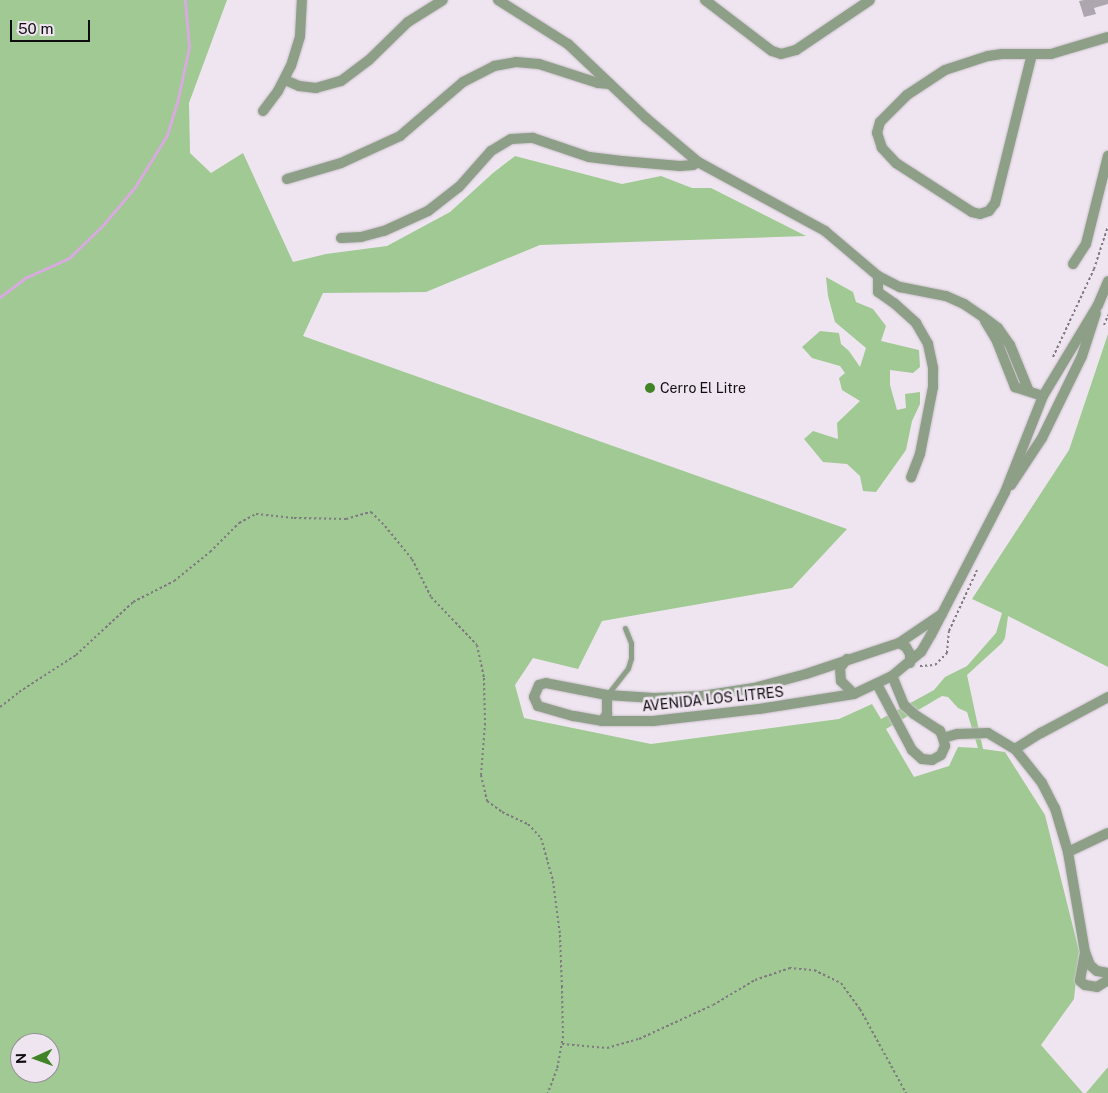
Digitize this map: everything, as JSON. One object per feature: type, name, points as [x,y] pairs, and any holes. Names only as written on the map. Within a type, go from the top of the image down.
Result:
[{"type":"street","points":[[263,111],[285,80],[300,36],[302,0]]},
{"type":"street","points":[[285,80],[300,86],[316,88],[341,81],[369,60],[408,22],[443,0]]},
{"type":"street","points":[[498,0],[568,44],[646,118],[698,162],[825,231],[878,276],[900,287],[946,296],[964,304],[982,316],[998,328],[1010,345],[1028,389],[1043,396]]},
{"type":"street","points":[[705,0],[772,52],[780,54],[796,50],[870,0]]},
{"type":"street","points":[[1032,54],[995,203],[989,211],[980,214],[972,212],[896,163],[882,148],[877,134],[880,122],[907,95],[932,76],[973,59],[1002,54],[1032,54],[1051,54],[1108,37]]},
{"type":"street","points":[[287,179],[341,163],[400,136],[463,82],[494,66],[516,62],[539,64],[598,83],[610,84]]},
{"type":"street","points":[[340,238],[361,237],[384,231],[428,212],[459,187],[491,150],[511,138],[533,138],[589,157],[622,162],[680,166],[694,165],[698,162]]},
{"type":"street","points":[[1073,264],[1086,244],[1108,156]]},
{"type":"street","points":[[878,276],[878,292],[894,303],[916,323],[928,344],[933,368],[933,387],[920,454],[912,477]]},
{"type":"street","name":"AVENIDA LOS LITRES","points":[[942,614],[899,643],[780,682],[728,692],[670,698],[607,696],[546,682],[539,685],[535,690],[534,697],[538,706],[574,716],[602,721],[653,721],[759,709],[854,694],[892,676],[910,663],[921,652],[942,614],[1005,492],[1043,396],[1098,305],[1108,281]]},
{"type":"street","name":"AVENIDA LOS LITRES","points":[[1005,492],[1042,438],[1082,356],[1098,305]]},
{"type":"street","points":[[1070,350],[1082,356]]},
{"type":"street","points":[[1021,450],[1025,456],[1030,457]]},
{"type":"street","points":[[899,643],[906,647],[910,654],[910,663]]},
{"type":"street","points":[[847,659],[840,668],[841,681],[854,694]]},
{"type":"street","points":[[877,684],[908,743],[922,759],[932,760],[941,755],[944,746],[940,731],[904,705],[892,676]]},
{"type":"street","points":[[602,721],[607,714],[607,696]]},
{"type":"street","points":[[1015,749],[1041,732],[1108,697]]},
{"type":"street","points":[[943,738],[957,734],[988,733],[1015,749],[1042,783],[1055,808],[1068,852],[1085,952],[1090,965],[1097,971],[1108,974]]},
{"type":"street","points":[[1068,852],[1108,833]]},
{"type":"street","points":[[1085,952],[1080,980],[1085,985],[1097,987],[1108,980]]},
{"type":"lane","points":[[607,696],[628,668],[631,658],[630,643],[625,628]]},
{"type":"path","points":[[1052,361],[1073,318],[1083,289],[1094,269],[1108,226]]},
{"type":"path","points":[[0,708],[18,692],[76,655],[134,602],[174,581],[210,552],[240,524],[256,514],[294,518],[338,519],[371,512],[412,559],[431,597],[477,645],[484,678],[485,723],[481,776],[487,801],[502,812],[528,824],[542,838],[553,881],[560,935],[562,1044],[558,1069],[548,1093]]},
{"type":"path","points":[[562,1044],[607,1048],[638,1038],[713,1005],[755,980],[789,968],[814,970],[841,983],[860,1009],[906,1093]]},
{"type":"green space","points":[[0,0],[227,0],[189,103],[190,153],[211,173],[243,153],[293,262],[326,254],[387,246],[450,212],[515,156],[622,184],[661,176],[692,188],[711,188],[806,236],[540,245],[426,292],[323,293],[303,336],[847,529],[792,588],[602,621],[578,669],[533,658],[515,685],[524,718],[651,744],[839,719],[872,704],[881,719],[934,690],[945,677],[967,666],[996,633],[1002,613],[972,599],[1069,450],[1108,334],[1108,667],[1008,616],[1005,638],[1002,643],[967,675],[983,749],[1005,752],[1045,815],[1079,951],[1074,999],[1041,1045],[1083,1093],[0,1093]],"holes":[[[942,696],[948,697],[958,708],[967,712],[978,748],[958,747],[949,766],[914,777],[886,729]]]},
{"type":"green space","points":[[826,277],[853,292],[856,302],[873,309],[886,326],[881,341],[919,350],[920,367],[913,373],[890,370],[890,385],[897,410],[906,408],[905,394],[920,392],[920,404],[912,421],[906,450],[876,492],[863,491],[860,476],[847,464],[823,462],[804,439],[813,431],[838,439],[837,423],[860,401],[842,390],[839,378],[845,373],[840,366],[812,358],[802,347],[820,331],[839,333],[841,344],[849,351],[860,367],[866,348],[835,322],[828,296]]},
{"type":"green space","points":[[1108,1067],[1108,1093],[1086,1093]]},
{"type":"building","points":[[1108,0],[1108,4],[1094,8],[1096,14],[1084,17],[1079,1]]},
{"type":"waterway","points":[[0,297],[27,277],[69,258],[103,225],[135,187],[167,135],[177,103],[189,47],[185,0]]},
{"type":"place","name":"Cerro El Litre","points":[[650,388]]}]
